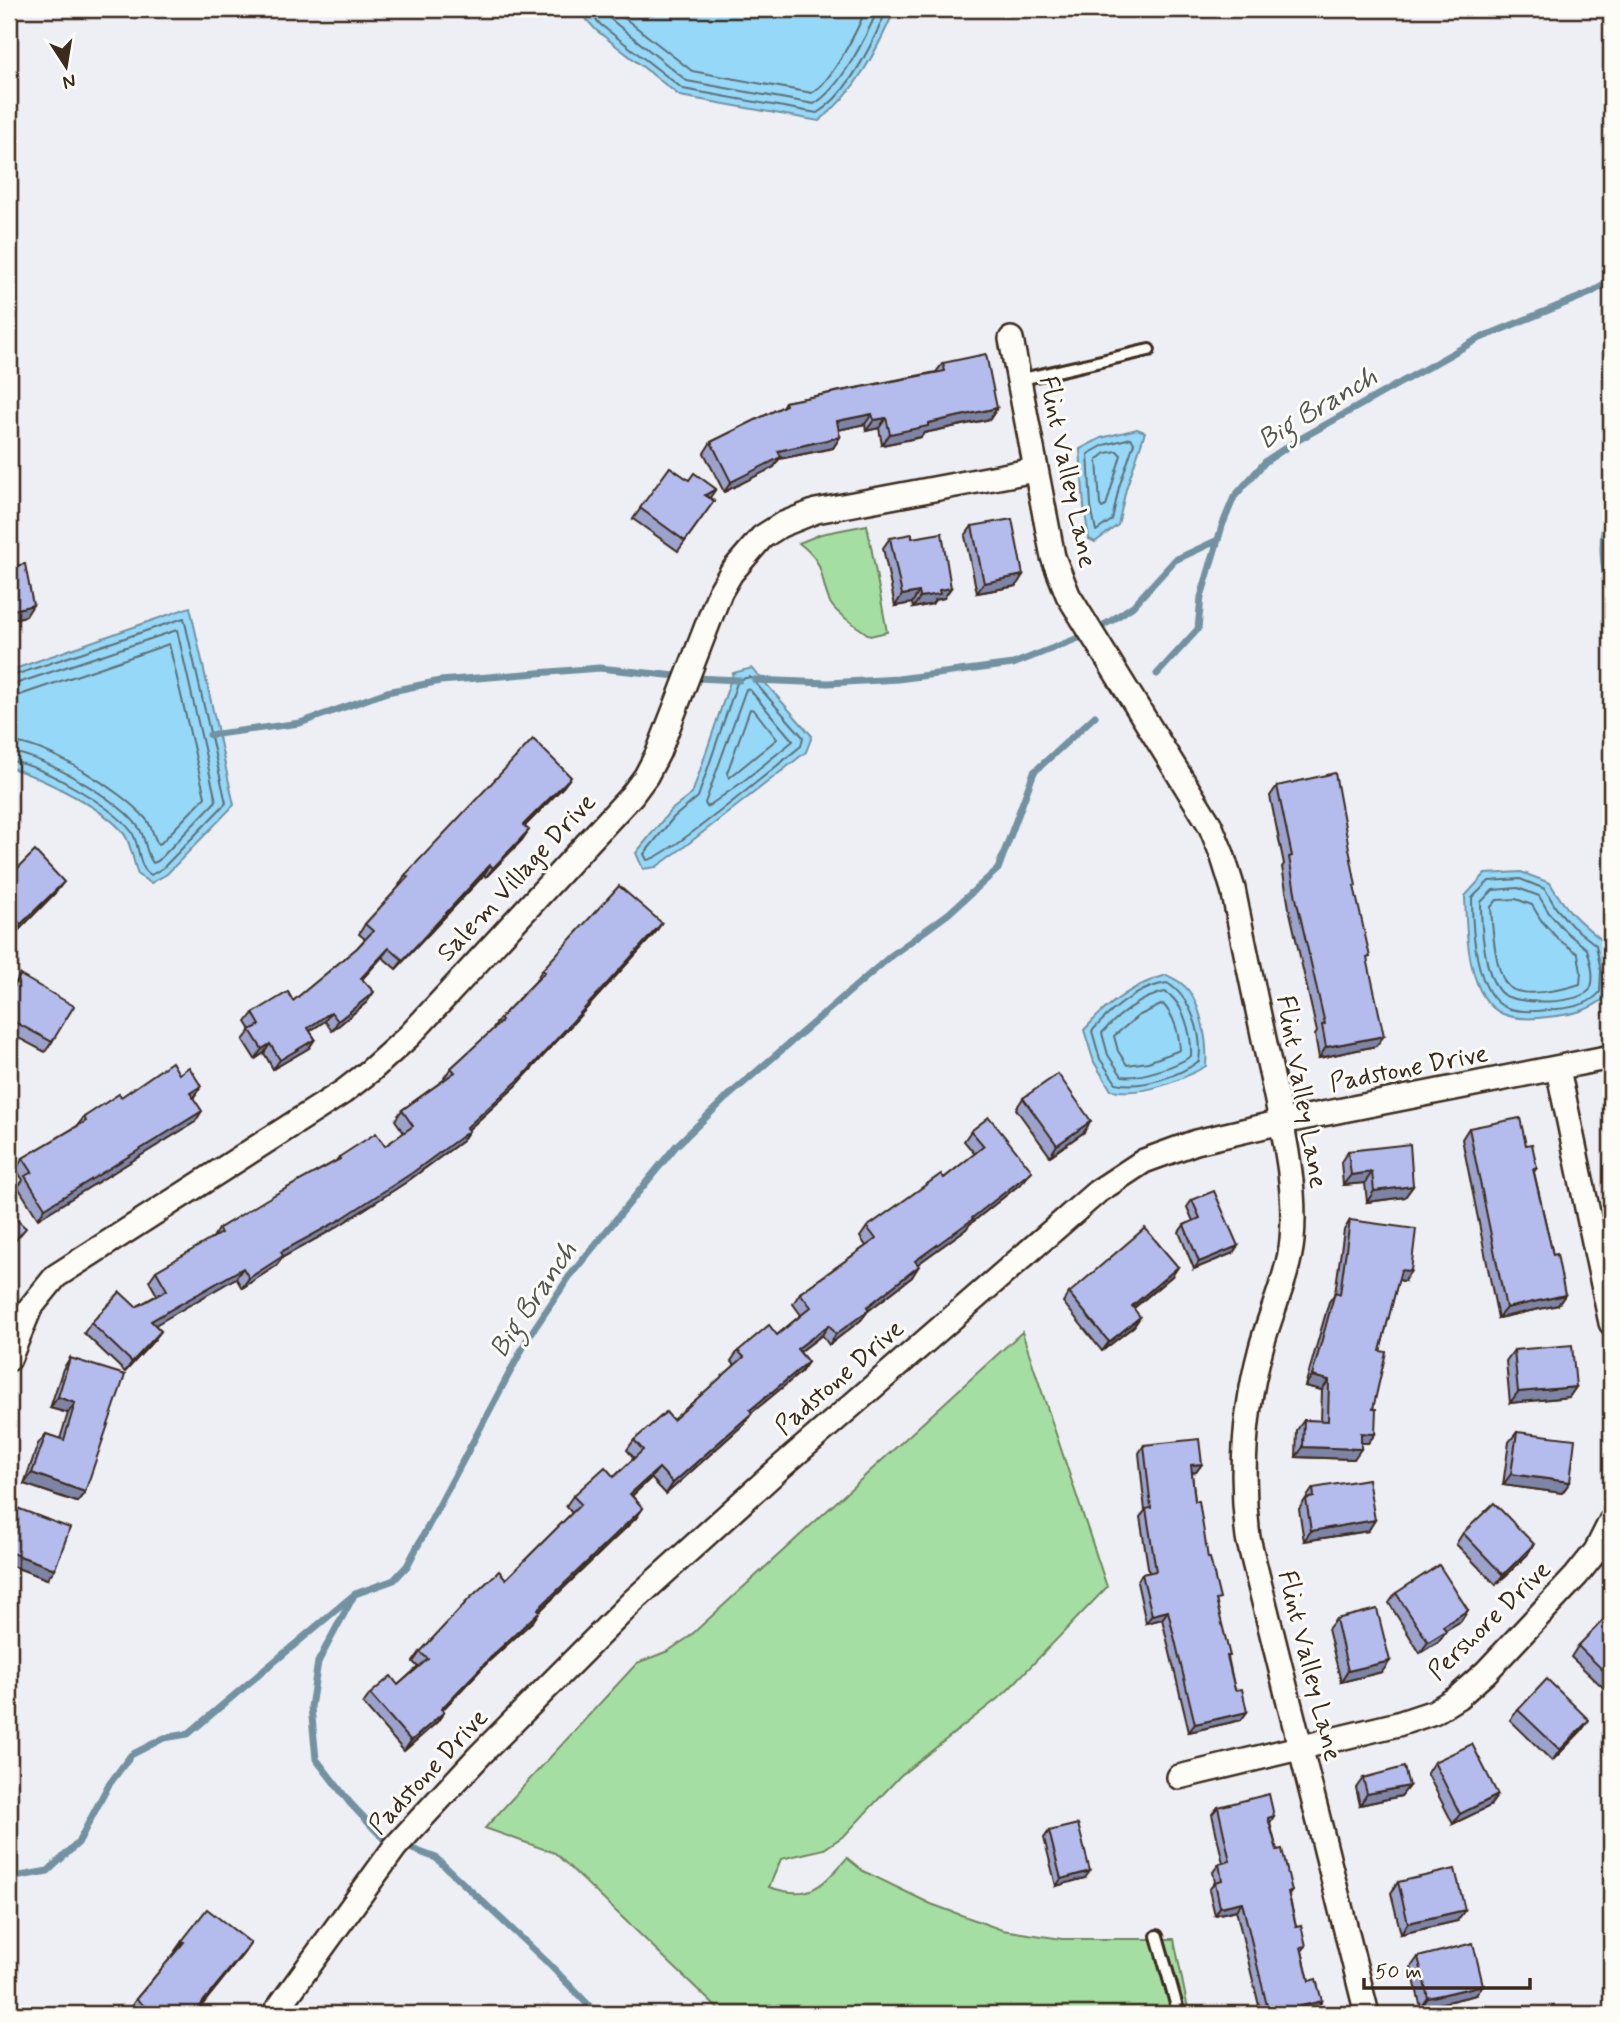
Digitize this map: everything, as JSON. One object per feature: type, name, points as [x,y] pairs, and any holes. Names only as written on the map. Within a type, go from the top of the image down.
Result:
[{"type":"street","name":"Flint Valley Lane","points":[[1011,339],[1053,557],[1068,595],[1210,825],[1233,889],[1282,1122],[1292,1196],[1292,1242],[1261,1347],[1249,1399],[1243,1454],[1243,1499],[1248,1538],[1367,2014]]},
{"type":"street","name":"Salem Village Drive","points":[[9,1360],[30,1308],[57,1276],[343,1092],[370,1071],[409,1036],[575,856],[646,776],[658,753],[720,592],[731,573],[762,537],[781,525],[816,511],[1035,470]]},
{"type":"street","name":"Padstone Drive","points":[[274,2014],[395,1847],[480,1755],[633,1601],[782,1466],[1097,1192],[1119,1176],[1144,1161],[1196,1142],[1282,1122],[1611,1058]]},
{"type":"street","points":[[1558,1069],[1611,1323]]},
{"type":"street","name":"Pershore Drive","points":[[1179,1777],[1398,1724],[1434,1712],[1458,1697],[1486,1672],[1576,1576],[1596,1551],[1611,1521]]},
{"type":"lane","points":[[1018,380],[1149,350]]},
{"type":"lane","points":[[1157,1936],[1179,2014]]},
{"type":"green space","points":[[867,525],[887,632],[870,636],[832,605],[818,564],[799,543],[821,534]]},
{"type":"green space","points":[[1022,1332],[1107,1587],[1006,1692],[900,1776],[845,1835],[824,1849],[781,1859],[769,1887],[795,1892],[814,1889],[830,1877],[847,1858],[863,1871],[931,1904],[1002,1930],[1062,1939],[1174,1939],[1189,2014],[721,2014],[555,1853],[485,1828],[637,1663],[668,1651],[689,1637]]},
{"type":"water","points":[[577,9],[895,9],[873,55],[855,84],[819,121],[680,96],[596,30]]},
{"type":"water","points":[[1137,429],[1145,432],[1126,489],[1118,525],[1095,542],[1089,539],[1080,449],[1101,438]]},
{"type":"water","points":[[190,607],[234,805],[167,874],[151,883],[138,875],[127,839],[107,817],[74,796],[9,767],[9,671]]},
{"type":"water","points":[[752,668],[812,736],[806,752],[684,847],[656,867],[643,869],[636,853],[670,811],[692,794],[733,673]]},
{"type":"water","points":[[1521,872],[1550,883],[1573,914],[1602,940],[1608,971],[1607,996],[1593,1006],[1563,1015],[1519,1018],[1503,1014],[1491,1006],[1482,994],[1471,962],[1465,896],[1485,874]]},
{"type":"water","points":[[1167,975],[1182,984],[1194,999],[1202,1022],[1206,1066],[1160,1086],[1136,1091],[1111,1090],[1094,1062],[1084,1030],[1121,996]]},
{"type":"building","points":[[986,354],[997,408],[890,434],[886,418],[874,420],[872,414],[837,421],[840,437],[778,451],[781,457],[731,482],[711,442],[786,405],[785,402],[945,371],[943,363]]},
{"type":"building","points":[[670,467],[689,480],[694,473],[716,489],[705,495],[714,501],[685,541],[640,508]]},
{"type":"building","points":[[1012,519],[1023,575],[984,583],[972,526]]},
{"type":"building","points":[[942,533],[951,588],[939,590],[940,594],[920,597],[919,592],[902,595],[890,538],[912,534],[912,538]]},
{"type":"building","points":[[25,564],[33,605],[9,611],[9,567]]},
{"type":"building","points":[[533,739],[571,777],[523,825],[529,830],[493,868],[490,865],[403,960],[389,948],[361,978],[374,992],[338,1021],[331,1012],[308,1028],[315,1039],[280,1060],[270,1044],[262,1049],[250,1030],[260,1025],[253,1013],[288,992],[293,1001],[357,948],[373,931],[365,924],[408,877],[405,875]]},
{"type":"building","points":[[1335,773],[1354,886],[1370,957],[1367,958],[1384,1036],[1326,1047],[1322,1025],[1325,1024],[1296,898],[1289,857],[1292,856],[1277,786]]},
{"type":"building","points":[[35,851],[64,882],[21,924],[9,913],[9,877]]},
{"type":"building","points":[[619,886],[662,923],[523,1076],[466,1128],[469,1131],[412,1173],[338,1221],[281,1252],[283,1256],[249,1278],[243,1268],[151,1321],[161,1331],[132,1362],[91,1323],[120,1292],[136,1307],[167,1290],[156,1271],[221,1233],[218,1229],[340,1159],[339,1157],[376,1133],[385,1146],[413,1126],[402,1110],[455,1072],[451,1068],[502,1021],[500,1018],[545,972],[542,970]]},
{"type":"building","points":[[20,975],[74,1006],[52,1042],[9,1019],[9,997]]},
{"type":"building","points":[[172,1062],[179,1074],[189,1067],[201,1086],[190,1093],[202,1111],[45,1208],[25,1176],[32,1172],[23,1158],[86,1121],[84,1117],[119,1094],[121,1097]]},
{"type":"building","points":[[1058,1074],[1091,1121],[1057,1145],[1023,1098]]},
{"type":"building","points":[[989,1117],[1032,1171],[915,1261],[919,1266],[867,1307],[869,1310],[836,1334],[829,1325],[797,1349],[808,1362],[750,1410],[752,1413],[673,1483],[659,1468],[630,1494],[643,1508],[538,1609],[540,1611],[441,1709],[444,1712],[411,1741],[370,1694],[391,1676],[398,1685],[428,1659],[420,1652],[469,1599],[499,1571],[506,1579],[581,1504],[573,1496],[605,1467],[614,1477],[643,1450],[634,1440],[666,1412],[673,1420],[744,1357],[738,1351],[769,1325],[777,1335],[811,1307],[800,1293],[876,1239],[867,1227],[941,1174],[944,1178],[984,1146],[971,1131]]},
{"type":"building","points":[[1520,1118],[1526,1145],[1532,1144],[1537,1168],[1533,1169],[1553,1255],[1557,1254],[1565,1295],[1506,1308],[1469,1128]]},
{"type":"building","points":[[1410,1144],[1413,1186],[1374,1191],[1372,1172],[1351,1175],[1348,1151]]},
{"type":"building","points":[[1214,1191],[1238,1246],[1199,1262],[1184,1225],[1200,1218],[1192,1200]]},
{"type":"building","points":[[9,1213],[26,1228],[9,1248]]},
{"type":"building","points":[[1350,1220],[1416,1229],[1411,1271],[1401,1270],[1380,1351],[1386,1352],[1373,1409],[1376,1409],[1375,1434],[1361,1433],[1361,1449],[1303,1447],[1304,1420],[1328,1421],[1329,1380],[1312,1376],[1335,1292],[1340,1294]]},
{"type":"building","points":[[1145,1228],[1178,1267],[1132,1306],[1140,1317],[1109,1342],[1069,1293]]},
{"type":"building","points":[[1572,1345],[1576,1387],[1518,1392],[1514,1350]]},
{"type":"building","points":[[70,1358],[125,1375],[85,1492],[32,1473],[46,1434],[64,1440],[75,1403],[58,1397]]},
{"type":"building","points":[[1517,1432],[1575,1439],[1570,1482],[1511,1474]]},
{"type":"building","points":[[1199,1439],[1202,1464],[1191,1465],[1195,1501],[1199,1501],[1208,1558],[1220,1599],[1216,1600],[1230,1656],[1227,1656],[1235,1690],[1242,1689],[1247,1712],[1195,1724],[1168,1611],[1152,1615],[1142,1574],[1156,1571],[1146,1509],[1151,1508],[1144,1445]]},
{"type":"building","points":[[1368,1479],[1375,1520],[1311,1531],[1306,1499],[1314,1497],[1313,1488]]},
{"type":"building","points":[[1494,1503],[1534,1544],[1503,1575],[1463,1533]]},
{"type":"building","points":[[17,1508],[70,1528],[55,1569],[9,1552],[9,1531]]},
{"type":"building","points":[[1439,1565],[1468,1610],[1443,1626],[1446,1631],[1428,1642],[1396,1593]]},
{"type":"building","points":[[1377,1609],[1390,1661],[1348,1671],[1336,1619]]},
{"type":"building","points":[[1607,1616],[1611,1620],[1611,1678],[1578,1646]]},
{"type":"building","points":[[1547,1679],[1589,1720],[1560,1750],[1518,1710]]},
{"type":"building","points":[[1472,1744],[1498,1795],[1460,1814],[1434,1762]]},
{"type":"building","points":[[1404,1767],[1409,1786],[1367,1794],[1363,1778]]},
{"type":"building","points":[[1269,1794],[1274,1816],[1268,1818],[1277,1850],[1282,1849],[1292,1891],[1288,1892],[1296,1926],[1301,1925],[1306,1946],[1301,1947],[1309,1981],[1316,1979],[1322,2001],[1301,2006],[1303,2014],[1269,2014],[1242,1902],[1220,1907],[1215,1882],[1222,1880],[1219,1864],[1230,1861],[1218,1807]]},
{"type":"building","points":[[1078,1824],[1090,1871],[1061,1879],[1049,1831]]},
{"type":"building","points":[[1455,1869],[1465,1910],[1408,1923],[1398,1882]]},
{"type":"building","points":[[207,1909],[251,1943],[193,2014],[154,2014],[136,1999],[184,1942],[182,1941]]},
{"type":"building","points":[[1473,1943],[1483,1985],[1428,1998],[1418,1957]]},
{"type":"waterway","name":"Big Branch","points":[[1157,674],[1198,629],[1201,597],[1222,526],[1234,497],[1266,461],[1293,443],[1478,339],[1590,293],[1611,281]]},
{"type":"waterway","points":[[1611,500],[1603,540],[1611,607]]},
{"type":"waterway","points":[[755,680],[828,683],[898,679],[1013,664],[1081,637],[1111,621],[1133,606],[1175,560],[1218,540]]},
{"type":"waterway","points":[[210,735],[300,723],[387,692],[440,681],[599,668],[739,680]]},
{"type":"waterway","name":"Big Branch","points":[[9,1878],[48,1871],[78,1843],[108,1786],[131,1755],[164,1738],[188,1734],[355,1594],[394,1580],[407,1566],[528,1338],[569,1277],[676,1146],[726,1098],[892,955],[948,914],[998,869],[1034,772],[1095,716]]},
{"type":"waterway","points":[[353,1597],[318,1662],[311,1707],[316,1759],[350,1803],[383,1838],[436,1858],[548,1963],[597,2014]]}]
